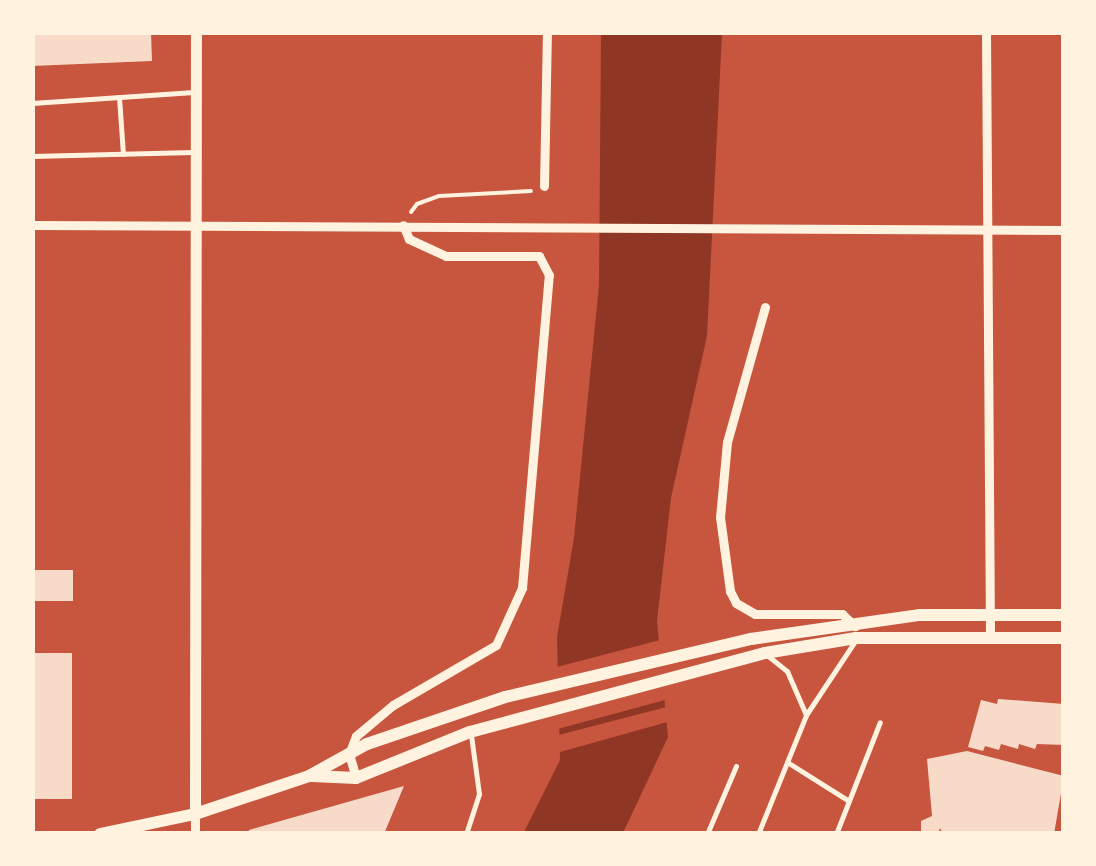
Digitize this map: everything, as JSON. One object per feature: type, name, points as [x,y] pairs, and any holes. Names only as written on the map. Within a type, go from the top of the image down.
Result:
[{"type":"main road","points":[[100,834],[195,814],[308,776],[349,754],[505,698],[724,645],[855,622],[989,614],[1064,615]]},
{"type":"main road","points":[[308,776],[356,778],[470,732],[765,653],[856,638],[1064,638]]},
{"type":"street","points":[[195,834],[196,32]]},
{"type":"street","points":[[544,186],[547,32]]},
{"type":"street","points":[[986,32],[984,229],[990,636]]},
{"type":"street","points":[[32,225],[1064,230]]},
{"type":"street","points":[[356,778],[349,754],[356,736],[393,705],[496,645],[522,588],[549,275],[540,256],[446,256],[410,239],[403,225]]},
{"type":"street","points":[[764,307],[727,442],[720,517],[736,603],[755,614],[842,614],[855,622],[856,638]]},
{"type":"lane","points":[[32,103],[196,92]]},
{"type":"lane","points":[[120,97],[123,155]]},
{"type":"lane","points":[[32,156],[196,152]]},
{"type":"lane","points":[[758,834],[806,715],[856,638]]},
{"type":"lane","points":[[765,653],[787,671],[806,715]]},
{"type":"lane","points":[[836,834],[880,722]]},
{"type":"lane","points":[[466,834],[479,794],[470,732]]},
{"type":"lane","points":[[787,762],[849,801]]},
{"type":"lane","points":[[707,834],[736,766]]},
{"type":"path","points":[[403,225],[417,204],[439,196],[536,191],[544,186]]},
{"type":"shaded area","points":[[601,33],[722,33],[707,336],[671,498],[657,621],[668,737],[623,833],[523,834],[560,760],[557,637],[574,538],[599,285]]},
{"type":"pier","points":[[664,639],[669,699],[554,730],[553,668]]},
{"type":"pier","points":[[670,706],[671,721],[560,752],[523,833],[518,834],[555,759],[555,736]]},
{"type":"building","points":[[32,32],[151,32],[152,61],[32,66]]},
{"type":"building","points":[[32,570],[73,570],[73,601],[32,601]]},
{"type":"building","points":[[32,653],[72,653],[72,799],[32,799]]},
{"type":"building","points":[[998,699],[1064,704],[1064,745],[1037,744],[1035,749],[1019,744],[1018,749],[1001,744],[999,750],[985,746],[983,751],[968,747],[981,700],[997,704]]},
{"type":"building","points":[[967,751],[1064,776],[1054,834],[943,834],[940,828],[938,834],[921,834],[921,821],[932,816],[927,759]]},
{"type":"building","points":[[404,786],[384,834],[248,834],[249,830]]}]
